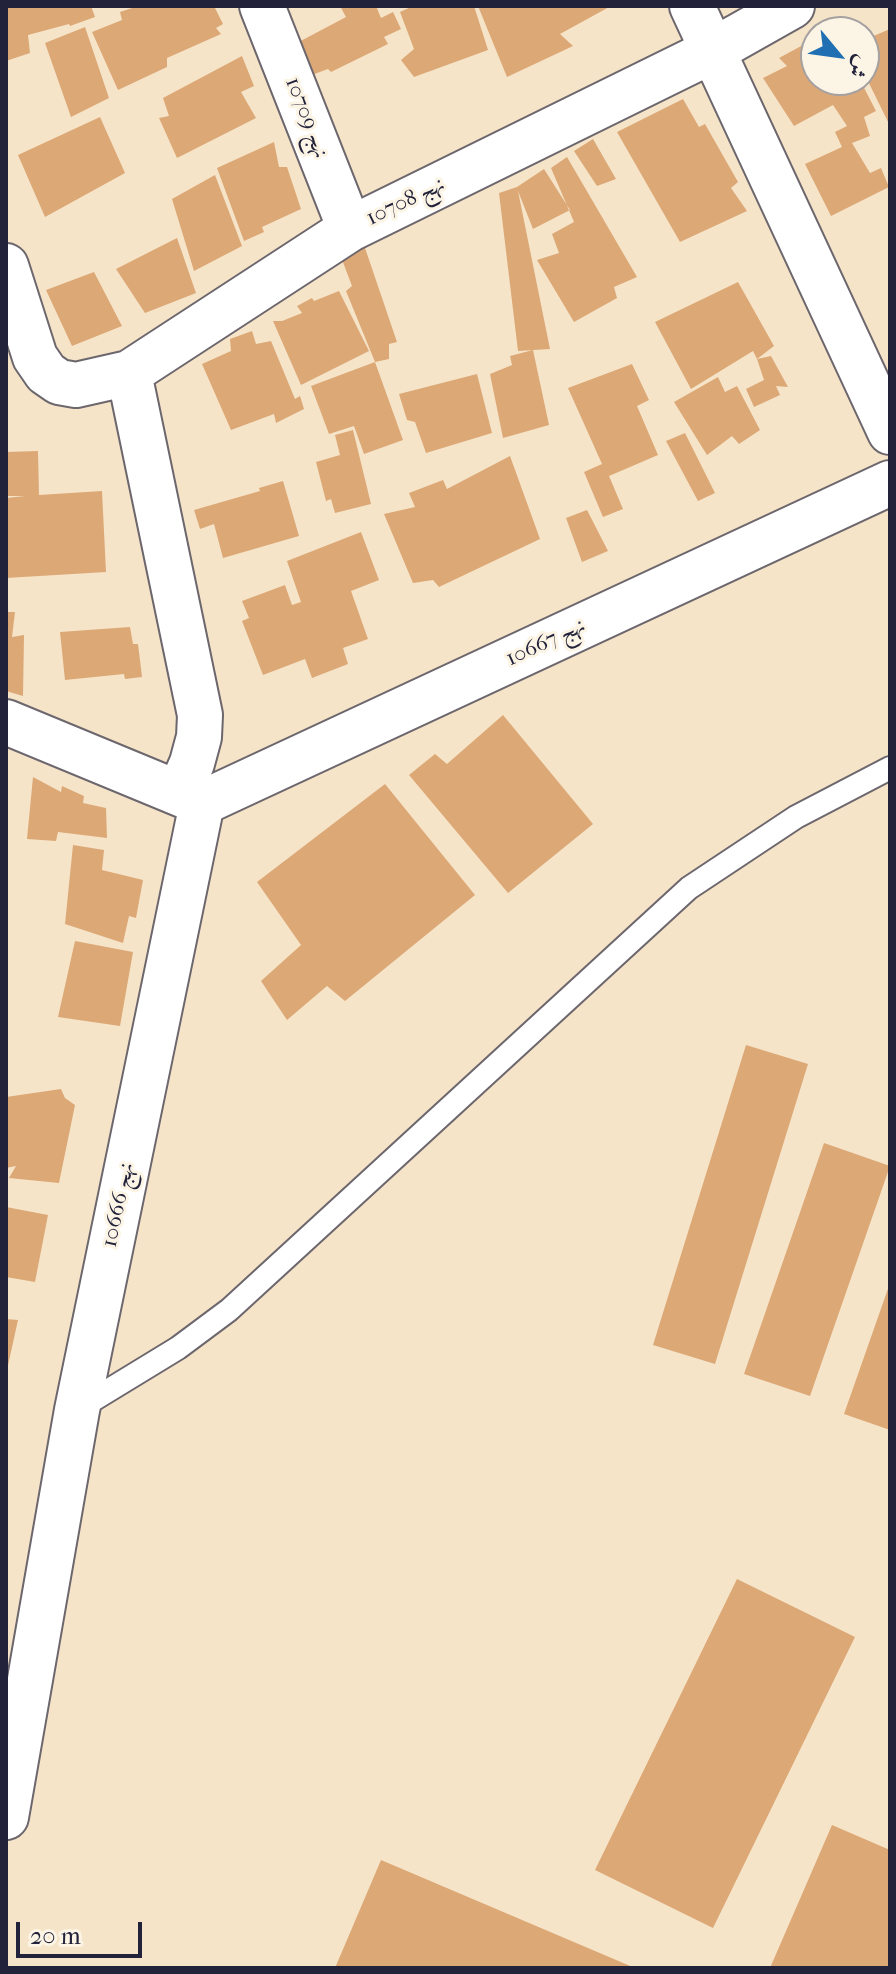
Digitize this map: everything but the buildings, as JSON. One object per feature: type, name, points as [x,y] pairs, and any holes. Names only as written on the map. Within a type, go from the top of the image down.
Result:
[{"type":"street","name":"نهج 10709","points":[[262,6],[350,229]]},
{"type":"street","points":[[692,6],[890,432]]},
{"type":"street","name":"نهج 10708","points":[[6,266],[35,357],[46,373],[59,382],[76,385],[129,373],[350,229],[714,50],[792,6]]},
{"type":"street","points":[[6,722],[191,798],[192,763],[199,737],[200,715],[129,373]]},
{"type":"street","name":"نهج 10667","points":[[191,798],[890,483]]},
{"type":"street","name":"نهج 10666","points":[[6,1817],[77,1410],[191,798]]},
{"type":"lane","points":[[77,1410],[178,1348],[229,1310],[689,888],[796,817],[890,768]]}]
